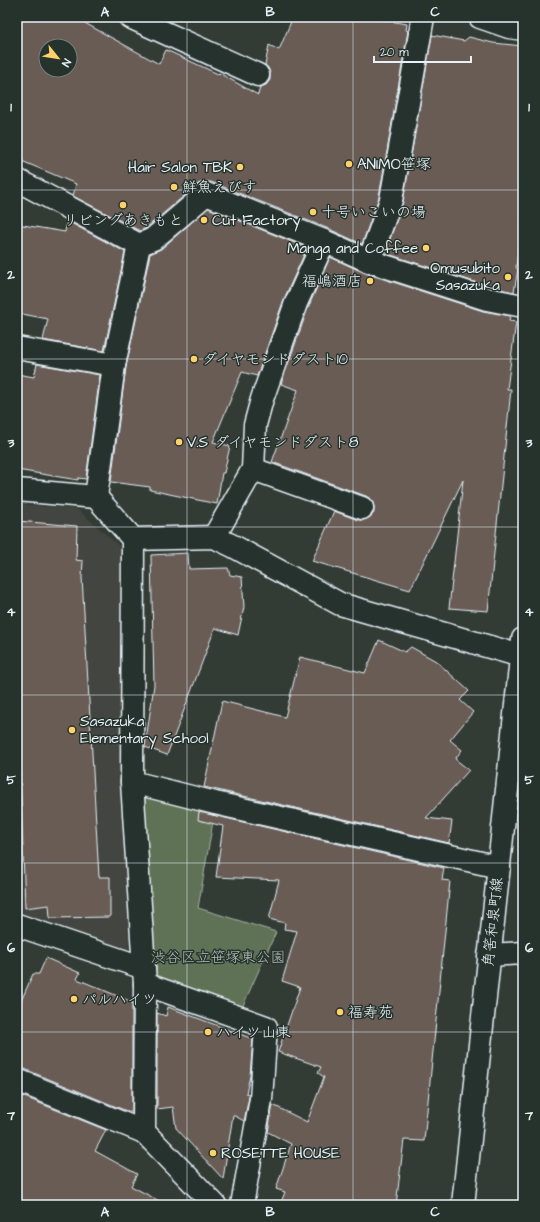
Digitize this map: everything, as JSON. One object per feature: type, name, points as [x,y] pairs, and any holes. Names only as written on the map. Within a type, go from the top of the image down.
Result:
[{"type":"street","points":[[130,17],[258,75]]},
{"type":"street","points":[[369,261],[391,200],[423,17]]},
{"type":"street","points":[[480,17],[509,27],[523,29]]},
{"type":"street","points":[[17,180],[139,245]]},
{"type":"street","points":[[139,245],[153,239],[206,194],[324,241],[369,261],[487,299],[523,306]]},
{"type":"street","points":[[214,537],[253,469],[255,425],[262,399],[296,303],[324,241]]},
{"type":"street","points":[[96,497],[114,365],[139,245]]},
{"type":"street","points":[[17,348],[114,365]]},
{"type":"street","points":[[253,469],[362,508]]},
{"type":"street","points":[[17,490],[96,497],[134,539],[132,782],[144,976],[144,1132]]},
{"type":"street","points":[[134,539],[214,537],[340,604],[522,648]]},
{"type":"street","name":"角筈和泉町線","points":[[463,1205],[522,648]]},
{"type":"street","points":[[132,782],[215,803],[499,867]]},
{"type":"street","points":[[17,925],[266,1027],[261,1099],[242,1205]]},
{"type":"street","points":[[489,955],[523,953]]},
{"type":"street","points":[[17,1080],[144,1132],[215,1205]]},
{"type":"shaded area","name":"Sasazuka Elementary School","points":[[17,504],[77,509],[123,549],[129,953],[17,912]]},
{"type":"green space","name":"渋谷区立笹塚東公園","points":[[145,793],[215,810],[198,908],[276,932],[241,1010],[153,979],[143,810]]},
{"type":"building","points":[[17,17],[74,17],[159,64],[166,50],[218,74],[219,73],[258,95],[260,87],[266,85],[270,80],[270,73],[265,65],[269,45],[279,50],[293,17],[378,17],[378,19],[407,24],[406,30],[408,31],[379,197],[362,244],[329,229],[211,182],[198,184],[146,228],[140,231],[73,196],[76,184],[17,159]]},
{"type":"building","points":[[432,35],[464,41],[469,37],[493,43],[523,46],[523,206],[516,268],[518,269],[514,292],[490,287],[385,253],[403,202]]},
{"type":"building","points":[[208,208],[307,248],[284,299],[257,376],[242,372],[213,442],[230,446],[224,473],[222,473],[217,504],[150,490],[150,487],[111,482],[126,367],[150,254],[161,249]]},
{"type":"building","points":[[67,221],[125,252],[104,351],[43,340],[48,319],[17,313],[17,224],[65,232]]},
{"type":"building","points":[[330,257],[365,273],[483,311],[510,316],[509,321],[516,322],[507,389],[511,389],[488,611],[449,608],[463,480],[410,590],[312,561],[334,511],[358,520],[364,520],[374,513],[372,500],[366,496],[272,462],[298,390],[281,384],[308,308]]},
{"type":"building","points":[[37,364],[100,375],[86,479],[78,478],[78,480],[17,470],[17,374],[34,377]]},
{"type":"building","name":"Sasazuka Elementary School","points":[[17,521],[77,526],[76,560],[83,561],[82,577],[99,877],[110,877],[110,917],[50,918],[49,905],[25,908],[17,676]]},
{"type":"building","points":[[188,553],[189,569],[228,568],[230,575],[242,577],[244,607],[238,635],[215,628],[167,755],[145,747],[154,685],[151,555]]},
{"type":"building","points":[[379,640],[405,652],[411,647],[436,661],[469,691],[460,700],[473,712],[450,740],[462,750],[455,759],[469,770],[426,818],[452,821],[449,843],[204,787],[222,701],[285,717],[300,657],[365,673]]},
{"type":"building","points":[[199,812],[444,868],[442,880],[450,881],[424,1141],[404,1140],[396,1205],[280,1205],[285,1192],[276,1189],[291,1144],[268,1132],[273,1105],[307,1122],[324,1077],[318,1073],[321,1067],[278,1052],[300,987],[282,981],[297,931],[284,929],[285,923],[269,919],[279,880],[216,877],[223,826],[198,820]]},
{"type":"building","points":[[46,958],[80,973],[77,979],[132,1002],[132,1112],[22,1068],[17,1068],[17,1010],[33,974],[39,974]]},
{"type":"building","points":[[168,1007],[253,1039],[250,1076],[246,1093],[249,1094],[249,1097],[244,1121],[233,1115],[223,1179],[176,1128],[173,1107],[157,1109],[157,1013],[166,1016]]},
{"type":"building","points":[[17,1094],[106,1130],[95,1151],[137,1174],[131,1186],[167,1205],[17,1205]]},
{"type":"place","name":"ANIMO笹塚","points":[[349,164]]},
{"type":"place","name":"Hair Salon TBK","points":[[240,167]]},
{"type":"place","name":"鮮魚えびす","points":[[174,187]]},
{"type":"place","name":"リビングあきもと","points":[[123,205]]},
{"type":"place","name":"十号いこいの場","points":[[313,212]]},
{"type":"place","name":"Cut Factory","points":[[204,220]]},
{"type":"place","name":"Manga and Coffee","points":[[426,248]]},
{"type":"place","name":"Omusubito Sasazuka","points":[[508,277]]},
{"type":"place","name":"福嶋酒店","points":[[370,281]]},
{"type":"place","name":"ダイヤモンドダスト10","points":[[194,359]]},
{"type":"place","name":"V.S ダイヤモンドダスト8","points":[[179,442]]},
{"type":"place","name":"Sasazuka Elementary School","points":[[72,730]]},
{"type":"place","name":"パルハイツ","points":[[74,999]]},
{"type":"place","name":"福寿苑","points":[[340,1012]]},
{"type":"place","name":"ハイツ山東","points":[[208,1032]]},
{"type":"place","name":"ROSETTE HOUSE","points":[[213,1153]]}]
